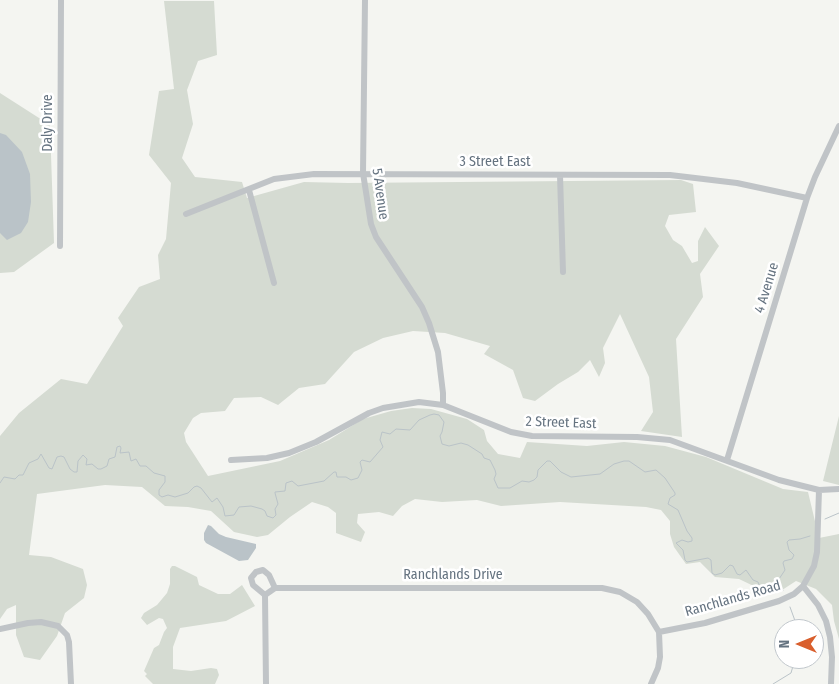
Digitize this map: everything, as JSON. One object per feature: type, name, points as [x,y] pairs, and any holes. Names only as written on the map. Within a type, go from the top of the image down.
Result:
[{"type":"street","name":"Daly Drive","points":[[60,246],[61,0]]},
{"type":"street","name":"5 Avenue","points":[[365,0],[363,174],[371,224],[376,237],[422,307],[430,323],[438,352],[443,393],[442,405]]},
{"type":"street","name":"4 Avenue","points":[[727,460],[808,198],[821,163],[839,126]]},
{"type":"street","name":"3 Street East","points":[[186,214],[282,177],[314,174],[670,175],[737,183],[808,198]]},
{"type":"street","points":[[560,175],[563,272]]},
{"type":"street","points":[[249,190],[274,283]]},
{"type":"street","name":"2 Street East","points":[[231,460],[268,458],[289,453],[316,442],[369,413],[383,408],[419,402],[442,405],[511,432],[532,436],[656,438],[680,443],[778,480],[819,490],[839,489]]},
{"type":"street","name":"Ranchlands Road","points":[[660,632],[705,622],[779,601],[794,594],[803,586],[814,566],[818,552],[819,490]]},
{"type":"street","points":[[263,570],[269,575],[275,588],[265,594],[253,586],[251,578],[256,572],[263,570]]},
{"type":"street","points":[[803,586],[818,604],[828,629],[832,657],[831,684]]},
{"type":"street","name":"Ranchlands Drive","points":[[275,588],[602,588],[620,592],[637,602],[660,632]]},
{"type":"street","points":[[265,594],[266,684]]},
{"type":"street","points":[[0,629],[41,622],[58,626],[67,635],[69,642],[71,684]]},
{"type":"street","points":[[650,684],[659,663],[660,632]]},
{"type":"shaded area","points":[[164,1],[214,1],[217,55],[198,61],[187,90],[193,124],[182,158],[195,177],[242,182],[247,198],[304,182],[681,180],[693,184],[696,212],[669,215],[665,226],[673,240],[682,246],[692,263],[698,261],[698,241],[705,227],[719,246],[700,274],[703,297],[676,339],[682,437],[641,431],[653,412],[649,377],[620,314],[603,348],[605,363],[599,377],[590,360],[578,372],[535,401],[523,398],[513,370],[484,354],[490,346],[445,333],[413,331],[383,338],[354,352],[325,384],[299,388],[278,405],[261,397],[234,398],[225,411],[201,413],[193,418],[184,433],[186,442],[208,476],[280,461],[329,440],[363,419],[391,411],[412,408],[431,409],[467,419],[484,430],[487,441],[498,454],[520,458],[527,442],[587,446],[624,442],[665,446],[706,457],[783,489],[808,492],[819,538],[839,534],[839,639],[832,605],[816,589],[796,581],[779,592],[762,590],[739,579],[715,577],[700,562],[686,564],[674,547],[670,534],[670,521],[661,510],[646,507],[560,502],[501,506],[477,500],[442,502],[415,499],[402,506],[393,516],[379,512],[358,514],[357,523],[365,532],[361,542],[336,533],[336,513],[328,507],[312,502],[268,535],[257,537],[234,532],[211,511],[165,506],[142,487],[105,485],[37,494],[29,555],[51,557],[83,569],[87,585],[84,598],[65,613],[57,636],[40,660],[24,657],[16,635],[16,605],[7,609],[0,619],[0,436],[19,413],[61,379],[87,384],[123,326],[118,318],[139,287],[160,279],[158,255],[166,239],[171,183],[149,155],[159,91],[174,89]]},
{"type":"shaded area","points":[[0,93],[50,125],[54,243],[14,272],[0,273]]},
{"type":"shaded area","points":[[0,133],[6,135],[22,152],[30,174],[31,202],[28,222],[21,233],[7,240],[0,233]]},
{"type":"shaded area","points":[[839,416],[839,485],[823,481]]},
{"type":"shaded area","points":[[208,525],[226,537],[256,544],[256,548],[248,560],[239,561],[206,543],[204,533]]},
{"type":"shaded area","points":[[172,566],[197,577],[199,585],[218,594],[230,594],[242,585],[255,606],[226,621],[180,628],[173,647],[173,669],[191,671],[217,669],[219,675],[215,684],[153,684],[145,676],[147,674],[144,671],[154,648],[159,645],[167,628],[163,619],[159,618],[147,625],[141,618],[144,613],[157,605],[167,593]]},
{"type":"waterway","points":[[0,483],[4,477],[15,479],[19,475],[23,475],[29,463],[38,459],[41,454],[49,468],[52,469],[57,457],[61,456],[64,457],[70,469],[77,472],[78,461],[83,455],[87,459],[86,465],[92,464],[101,469],[107,466],[109,459],[115,457],[117,447],[120,446],[120,453],[129,452],[131,461],[136,459],[140,466],[146,466],[154,473],[165,476],[165,482],[159,490],[159,495],[162,497],[168,495],[175,497],[188,493],[197,486],[201,488],[212,502],[217,498],[223,507],[225,516],[234,515],[239,507],[251,506],[262,509],[267,516],[273,518],[276,515],[275,509],[278,504],[275,492],[285,491],[286,483],[292,481],[298,486],[324,481],[334,472],[336,472],[337,477],[346,477],[351,480],[358,478],[362,470],[360,462],[362,460],[370,462],[383,447],[380,440],[382,432],[390,434],[396,429],[410,430],[419,420],[434,414],[439,415],[444,422],[440,436],[442,444],[449,446],[461,443],[468,445],[482,454],[484,458],[490,460],[495,470],[494,479],[498,488],[510,488],[522,481],[529,482],[534,480],[537,477],[538,470],[547,461],[550,461],[561,472],[571,477],[600,474],[614,464],[624,461],[629,461],[645,472],[656,470],[665,478],[675,493],[670,498],[668,504],[678,510],[692,538],[692,541],[682,540],[676,543],[683,550],[687,562],[708,558],[711,560],[712,573],[715,575],[722,573],[730,565],[740,575],[746,570],[753,580],[758,582],[760,587],[765,588],[777,585]]},
{"type":"waterway","points":[[825,519],[839,513]]},
{"type":"waterway","points":[[777,585],[785,570],[784,561],[792,559],[794,555],[789,550],[787,542],[810,536]]},
{"type":"waterway","points":[[778,586],[783,590]]},
{"type":"waterway","points":[[790,607],[794,619]]},
{"type":"waterway","points":[[773,684],[791,673],[792,669]]}]
